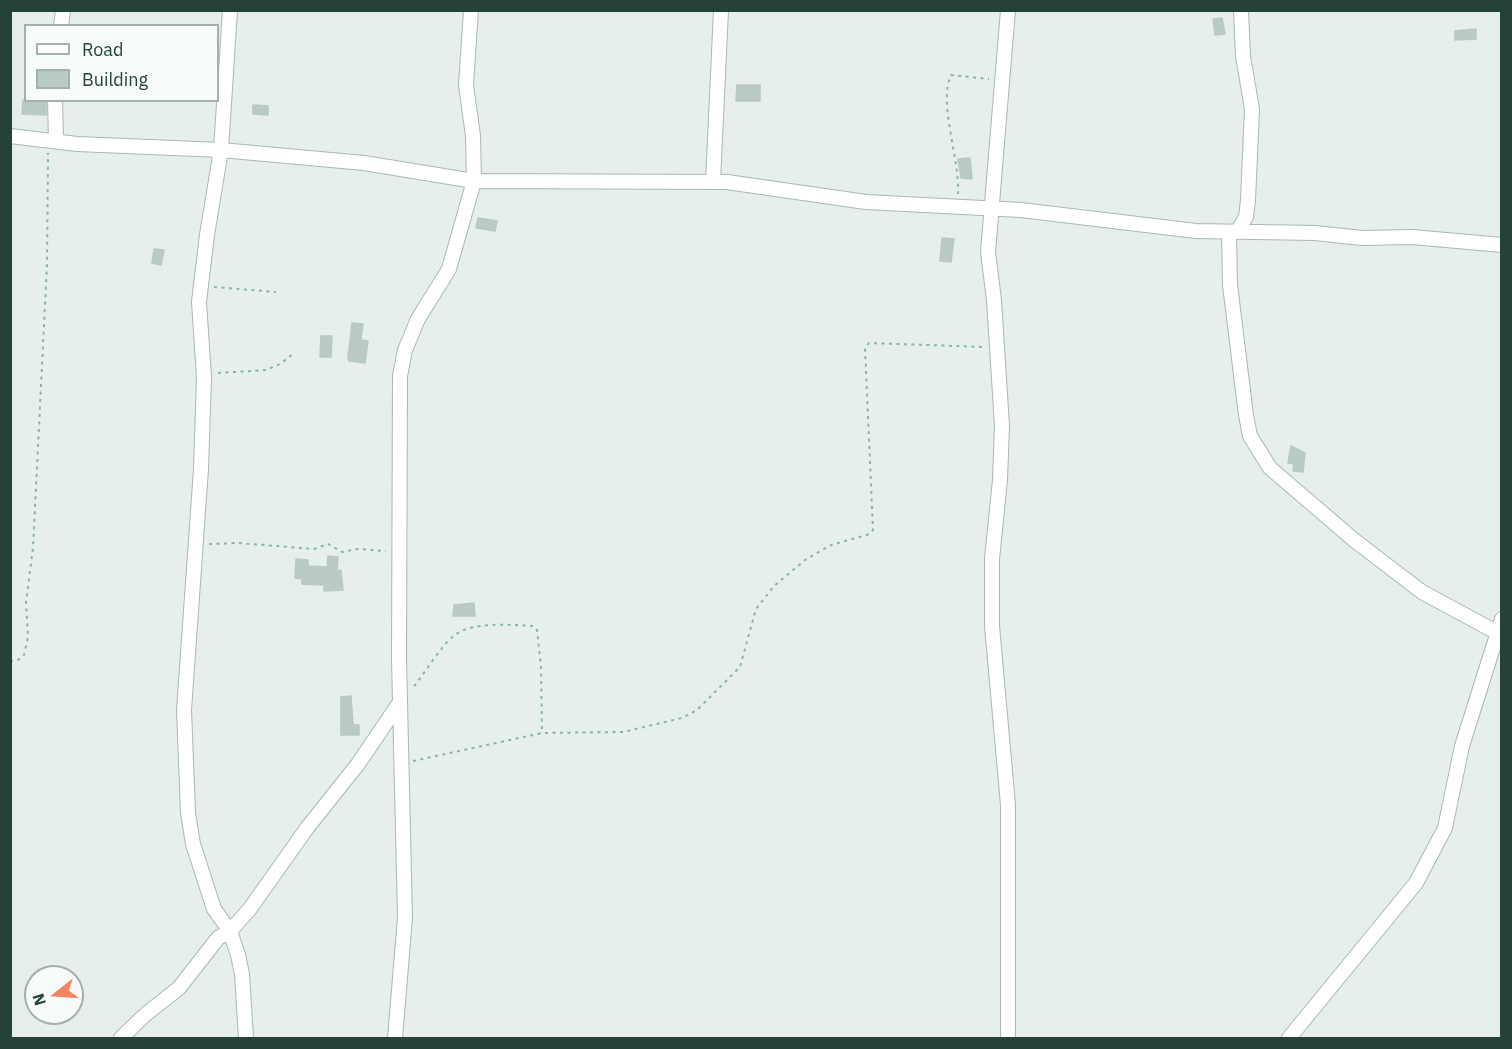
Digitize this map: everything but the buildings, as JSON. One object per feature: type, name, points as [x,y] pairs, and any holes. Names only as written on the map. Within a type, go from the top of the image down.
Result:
[{"type":"street","points":[[230,10],[221,150],[201,280],[199,322],[204,377],[201,469],[184,710],[188,813],[209,898],[218,917],[230,931],[242,974],[246,1038]]},
{"type":"street","points":[[395,1038],[405,918],[398,550],[400,376],[405,350],[418,319],[449,269],[474,181],[473,136],[466,85],[471,10]]},
{"type":"street","points":[[713,182],[721,10]]},
{"type":"street","points":[[1008,10],[1009,22],[1001,80],[988,252],[1002,426],[1000,480],[992,559],[992,626],[1008,805],[1008,1038]]},
{"type":"street","points":[[1241,10],[1244,56],[1252,109],[1246,217],[1233,232],[1230,285],[1250,436],[1270,468],[1346,533],[1422,592],[1500,636]]},
{"type":"street","points":[[52,141],[55,102]]},
{"type":"street","points":[[10,136],[119,147],[221,150],[364,163],[474,181],[713,182],[866,202],[992,211],[1021,210],[1196,231],[1315,233],[1362,238],[1412,237],[1502,245]]},
{"type":"street","points":[[1289,1038],[1416,883],[1430,861],[1445,828],[1462,746],[1500,636],[1502,619]]},
{"type":"street","points":[[121,1038],[146,1014],[173,994],[218,938],[230,931],[257,900],[307,828],[346,780],[400,702]]},
{"type":"path","points":[[957,208],[959,178],[947,105],[949,80],[951,75],[957,74],[971,79],[1001,80]]},
{"type":"path","points":[[10,661],[18,660],[24,655],[27,637],[26,602],[33,548],[52,141]]},
{"type":"path","points":[[201,280],[213,287],[276,292]]},
{"type":"path","points":[[401,764],[542,733],[623,732],[682,718],[697,710],[740,667],[756,609],[774,586],[805,560],[831,545],[867,535],[873,530],[865,348],[869,343],[997,347]]},
{"type":"path","points":[[204,377],[220,372],[266,370],[280,364],[293,354]]},
{"type":"path","points":[[195,544],[238,543],[314,549],[328,544],[342,552],[358,549],[374,552],[398,550]]},
{"type":"path","points":[[400,702],[455,634],[467,629],[482,627],[533,626],[537,630],[541,667],[542,733]]}]
